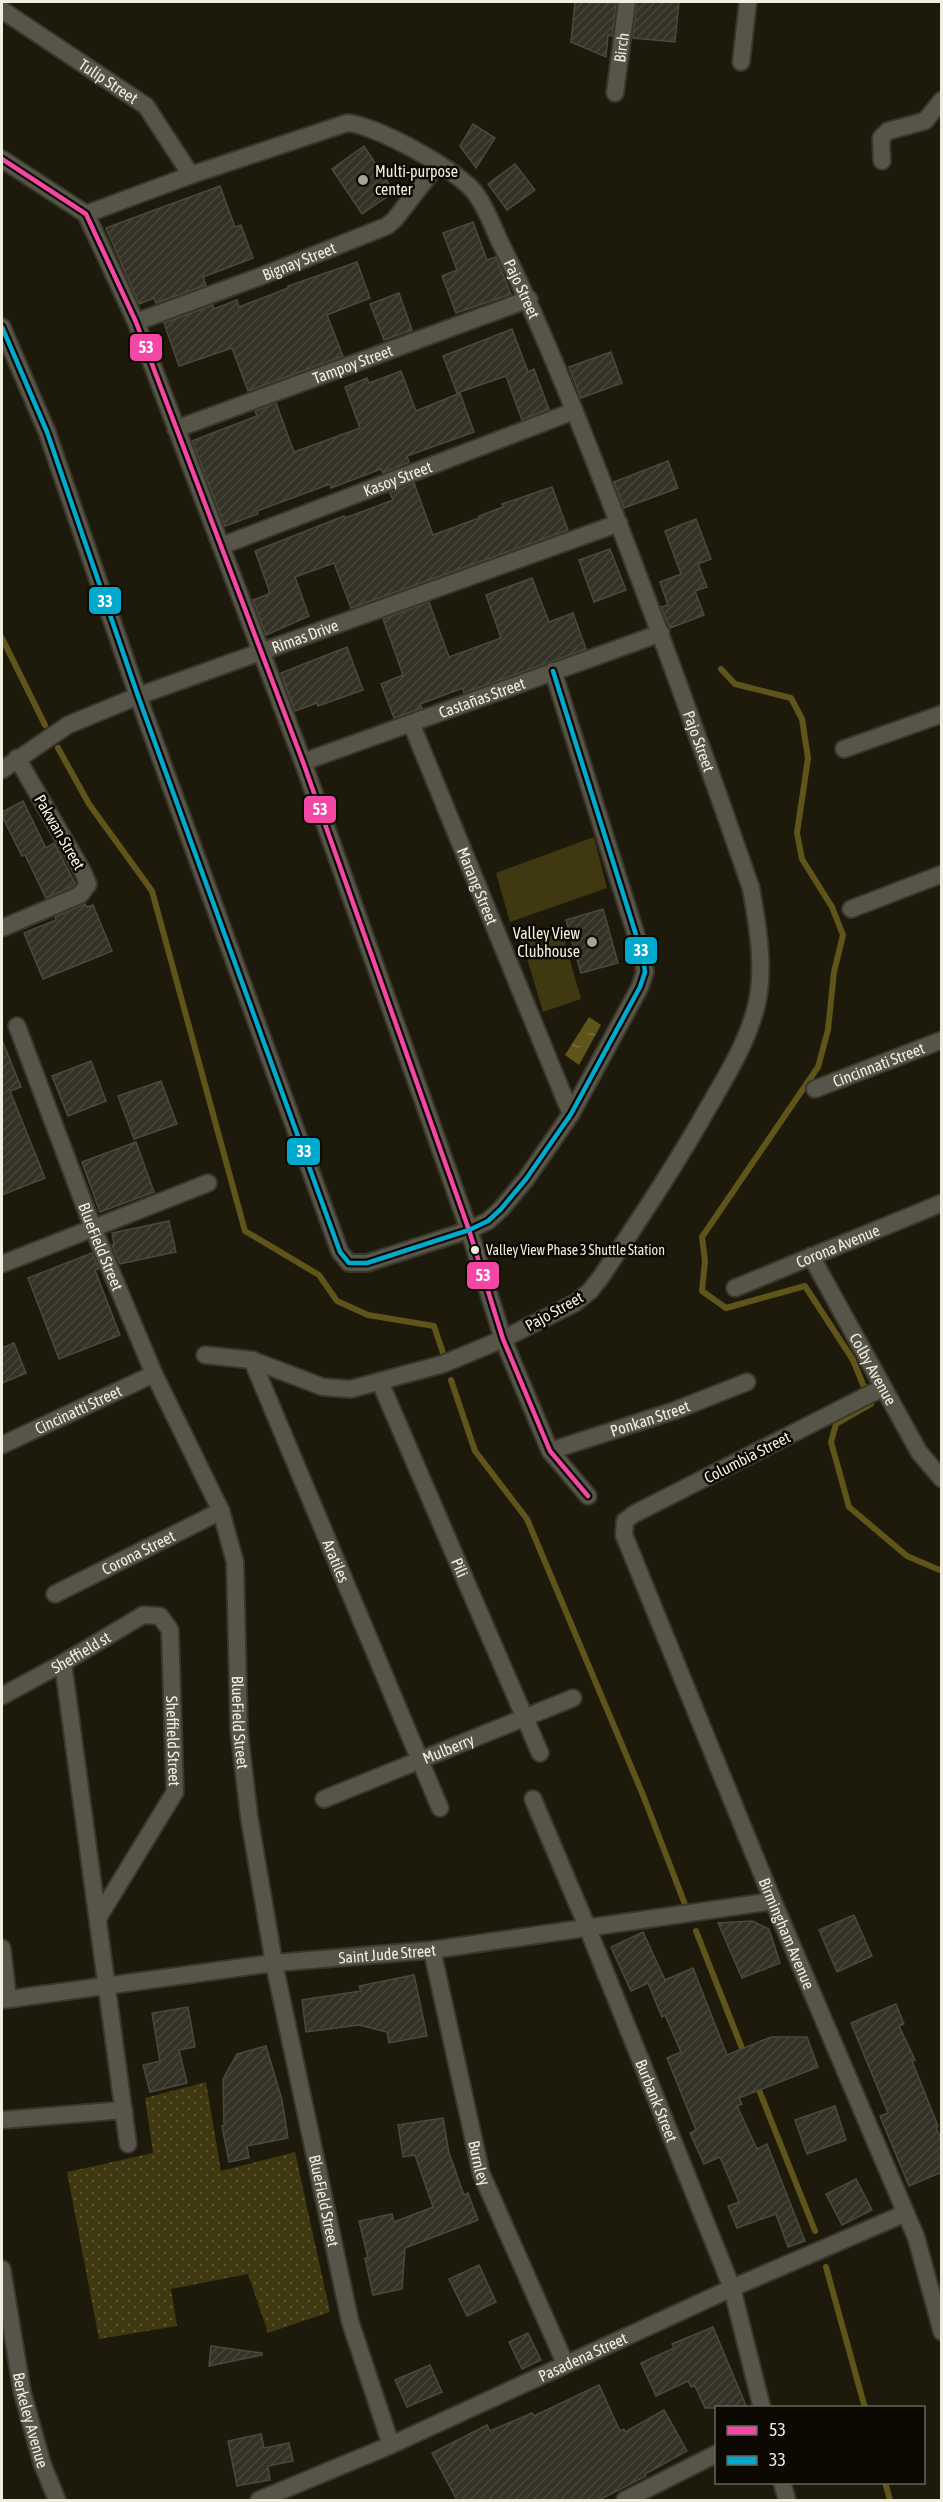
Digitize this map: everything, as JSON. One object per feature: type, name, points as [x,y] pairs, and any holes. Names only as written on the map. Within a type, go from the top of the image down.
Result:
[{"type":"street","name":"Birch","points":[[615,93],[627,2]]},
{"type":"street","points":[[741,62],[748,2]]},
{"type":"street","name":"Tulip Street","points":[[2,10],[146,106],[190,175]]},
{"type":"street","points":[[882,161],[881,138],[888,131],[925,121],[942,100]]},
{"type":"street","name":"Pajo Street","points":[[86,214],[190,175],[347,123],[357,123],[404,144],[458,176],[476,194],[529,299],[619,523],[661,633],[751,888],[759,929],[760,971],[755,1010],[740,1052],[678,1161],[601,1277],[590,1291],[575,1303],[502,1339],[443,1364],[351,1389],[323,1387],[252,1360],[205,1355]]},
{"type":"street","points":[[2,159],[86,214],[136,322],[303,762],[469,1230],[502,1339],[550,1451],[588,1496]]},
{"type":"street","name":"Bignay Street","points":[[136,322],[259,277],[387,226],[437,165]]},
{"type":"street","name":"Tampoy Street","points":[[176,429],[529,299]]},
{"type":"street","points":[[2,327],[47,432],[138,696],[340,1252],[350,1263],[368,1263],[469,1230],[488,1221],[501,1209],[526,1179],[571,1114],[640,987],[645,972],[643,957],[553,671]]},
{"type":"street","name":"Kasoy Street","points":[[221,546],[574,411]]},
{"type":"street","name":"Rimas Drive","points":[[2,770],[68,725],[138,696],[619,523]]},
{"type":"street","name":"Castañas Street","points":[[303,762],[661,633]]},
{"type":"street","points":[[844,749],[942,714]]},
{"type":"street","name":"Marang Street","points":[[411,723],[571,1114]]},
{"type":"street","name":"Pakwan Street","points":[[2,928],[80,895],[88,884],[17,758]]},
{"type":"street","points":[[851,909],[942,874]]},
{"type":"street","name":"BlueField Street","points":[[17,1026],[93,1228],[154,1374],[221,1511],[236,1562],[239,1730],[249,1816],[274,1963],[351,2321],[392,2445]]},
{"type":"street","name":"Cincinnati Street","points":[[815,1089],[942,1040]]},
{"type":"street","points":[[2,1264],[208,1183]]},
{"type":"street","name":"Corona Avenue","points":[[735,1288],[942,1203]]},
{"type":"street","name":"Colby Avenue","points":[[811,1256],[919,1452],[942,1479]]},
{"type":"street","name":"Aratiles","points":[[252,1360],[440,1808]]},
{"type":"street","name":"Cincinatti Street","points":[[2,1444],[154,1374]]},
{"type":"street","name":"Pili","points":[[380,1382],[540,1753]]},
{"type":"street","name":"Ponkan Street","points":[[550,1451],[676,1410],[747,1382]]},
{"type":"street","name":"Columbia Street","points":[[624,1535],[626,1521],[634,1514],[882,1388]]},
{"type":"street","name":"Corona Street","points":[[55,1594],[221,1511]]},
{"type":"street","name":"Birmingham Avenue","points":[[624,1535],[773,1901],[916,2237],[942,2332]]},
{"type":"street","name":"Sheffield st","points":[[2,1696],[143,1615],[160,1616]]},
{"type":"street","name":"Sheffield Street","points":[[98,1918],[175,1792],[170,1629],[160,1616]]},
{"type":"street","points":[[63,1663],[128,2144]]},
{"type":"street","name":"Mulberry","points":[[324,1799],[573,1698]]},
{"type":"street","name":"Burbank Street","points":[[533,1799],[588,1929],[732,2288],[762,2406]]},
{"type":"street","name":"Saint Jude Street","points":[[5,2000],[274,1963],[432,1950],[773,1901]]},
{"type":"street","points":[[2,1948],[5,2000]]},
{"type":"street","name":"Burnley","points":[[432,1950],[481,2173],[565,2363]]},
{"type":"street","points":[[2,2120],[124,2110]]},
{"type":"street","name":"Pasadena Street","points":[[259,2500],[392,2445],[565,2363],[906,2213]]},
{"type":"street","name":"Berkeley Avenue","points":[[2,2268],[22,2391],[42,2463],[57,2500]]},
{"type":"street","points":[[625,2500],[715,2455]]},
{"type":"street","points":[[783,2484],[787,2500]]},
{"type":"shaded area","points":[[594,837],[607,888],[510,922],[496,873]]},
{"type":"shaded area","points":[[560,924],[581,999],[543,1012],[520,935]]},
{"type":"shaded area","points":[[206,2082],[221,2171],[295,2152],[330,2312],[268,2333],[248,2274],[171,2289],[177,2326],[99,2339],[67,2172],[153,2153],[145,2098]]},
{"type":"water","points":[[589,1017],[601,1025],[579,1065],[565,1055]]},
{"type":"building","points":[[575,2],[616,3],[612,36],[608,35],[606,57],[571,42]]},
{"type":"building","points":[[637,2],[679,2],[675,42],[633,38]]},
{"type":"building","points":[[473,124],[495,138],[476,168],[460,146]]},
{"type":"building","name":"Multi-purpose center","points":[[364,146],[394,192],[362,214],[332,169]]},
{"type":"building","points":[[515,164],[535,190],[507,210],[488,184]]},
{"type":"building","points":[[220,186],[235,227],[241,225],[253,258],[203,277],[206,285],[156,303],[154,298],[139,304],[106,228]]},
{"type":"building","points":[[473,222],[487,260],[496,257],[511,294],[456,313],[442,276],[457,270],[443,233]]},
{"type":"building","points":[[357,262],[370,298],[327,315],[343,356],[248,391],[232,348],[179,366],[164,323],[213,305],[214,309],[237,300],[239,307],[288,288],[288,286]]},
{"type":"building","points":[[399,293],[412,330],[384,340],[370,304]]},
{"type":"building","points":[[512,329],[528,372],[534,369],[549,409],[522,420],[506,376],[457,393],[443,356]]},
{"type":"building","points":[[611,352],[622,383],[581,398],[569,367]]},
{"type":"building","points":[[401,371],[416,411],[460,393],[474,432],[407,456],[409,462],[383,473],[381,469],[331,488],[330,484],[257,511],[258,514],[225,526],[192,441],[257,416],[255,411],[276,403],[294,452],[360,428],[345,387],[367,378],[369,383]]},
{"type":"building","points":[[668,461],[678,488],[624,508],[614,482]]},
{"type":"building","points":[[414,483],[433,535],[479,518],[479,516],[503,507],[502,504],[552,487],[568,530],[351,608],[334,563],[295,577],[309,616],[266,635],[253,600],[269,594],[269,590],[255,551],[344,516],[345,518],[393,500],[390,493]]},
{"type":"building","points":[[696,519],[711,559],[698,564],[707,587],[695,591],[704,615],[670,628],[661,607],[668,605],[660,582],[681,574],[665,531]]},
{"type":"building","points":[[610,549],[626,590],[594,602],[579,560]]},
{"type":"building","points":[[532,578],[549,622],[573,613],[586,649],[464,693],[463,688],[420,704],[422,708],[394,718],[381,684],[403,675],[383,619],[429,602],[449,657],[501,638],[486,595]]},
{"type":"building","points":[[347,647],[363,690],[318,706],[317,703],[295,711],[281,673]]},
{"type":"building","points":[[23,801],[46,848],[54,843],[75,883],[46,898],[25,855],[22,856],[2,816],[2,812]]},
{"type":"building","points":[[85,904],[87,907],[93,905],[112,951],[43,979],[24,933],[56,920],[55,917]]},
{"type":"building","name":"Valley View Clubhouse","points":[[603,909],[618,963],[581,973],[566,920]]},
{"type":"building","points":[[2,1040],[21,1087],[10,1091],[45,1178],[2,1195]]},
{"type":"building","points":[[91,1061],[106,1101],[68,1116],[52,1076]]},
{"type":"building","points":[[161,1081],[177,1124],[134,1139],[118,1096]]},
{"type":"building","points":[[136,1142],[154,1192],[100,1212],[82,1162]]},
{"type":"building","points":[[169,1221],[176,1252],[120,1264],[112,1245],[114,1244],[112,1233]]},
{"type":"building","points":[[92,1253],[99,1269],[95,1270],[120,1335],[59,1359],[28,1278]]},
{"type":"building","points":[[14,1343],[26,1373],[2,1383],[2,1348]]},
{"type":"building","points":[[854,1915],[872,1956],[837,1972],[819,1930]]},
{"type":"building","points":[[752,1921],[769,1929],[780,1963],[742,1978],[718,1923]]},
{"type":"building","points":[[643,1932],[665,1980],[693,1968],[727,2055],[771,2037],[807,2037],[818,2067],[739,2098],[742,2104],[737,2106],[757,2149],[767,2144],[805,2241],[788,2247],[776,2214],[737,2228],[728,2206],[739,2202],[720,2157],[704,2164],[690,2133],[696,2130],[667,2058],[681,2052],[665,2015],[662,2017],[648,1983],[631,1991],[611,1947]]},
{"type":"building","points":[[414,1975],[427,2036],[389,2043],[387,2032],[359,2025],[306,2032],[302,2000],[361,1991],[359,1986]]},
{"type":"building","points":[[896,2004],[904,2024],[899,2026],[915,2060],[912,2061],[938,2126],[936,2127],[942,2142],[942,2172],[909,2186],[880,2116],[888,2113],[851,2023]]},
{"type":"building","points":[[188,2007],[195,2047],[179,2050],[187,2083],[150,2092],[143,2065],[160,2061],[152,2013]]},
{"type":"building","points":[[266,2046],[282,2100],[288,2138],[247,2146],[249,2158],[229,2162],[222,2126],[224,2125],[223,2079],[237,2054]]},
{"type":"building","points":[[835,2106],[846,2140],[807,2154],[795,2120]]},
{"type":"building","points":[[443,2118],[449,2153],[464,2195],[468,2193],[478,2220],[405,2248],[402,2289],[373,2295],[365,2258],[368,2258],[359,2221],[392,2214],[394,2222],[433,2207],[415,2155],[403,2157],[398,2125]]},
{"type":"building","points":[[856,2179],[872,2210],[842,2225],[826,2194]]},
{"type":"building","points":[[479,2265],[496,2302],[467,2316],[449,2279]]},
{"type":"building","points":[[713,2327],[746,2406],[705,2408],[695,2386],[691,2387],[688,2381],[656,2396],[641,2363],[674,2348],[672,2344]]},
{"type":"building","points":[[528,2333],[541,2360],[522,2369],[509,2342]]},
{"type":"building","points":[[211,2346],[262,2353],[262,2355],[209,2366]]},
{"type":"building","points":[[430,2365],[442,2392],[407,2407],[395,2380]]},
{"type":"building","points":[[599,2385],[620,2431],[624,2429],[625,2432],[664,2410],[687,2451],[645,2474],[646,2476],[599,2500],[457,2500],[432,2453],[487,2425],[490,2431],[532,2413],[534,2416]]},
{"type":"building","points":[[261,2434],[264,2448],[289,2443],[293,2461],[268,2466],[270,2480],[237,2486],[228,2441]]},
{"type":"waterway","points":[[2,638],[45,725]]},
{"type":"waterway","points":[[721,669],[735,684],[791,698],[802,719],[808,758],[797,833],[802,859],[832,907],[843,935],[834,972],[828,1030],[818,1067],[702,1237],[705,1261],[702,1291],[726,1308],[805,1286],[853,1360],[871,1404],[836,1424],[831,1442],[849,1507],[907,1556],[942,1571]]},
{"type":"waterway","points":[[58,748],[89,804],[152,891],[245,1231],[319,1275],[337,1301],[368,1315],[434,1326],[443,1353]]},
{"type":"waterway","points":[[451,1380],[475,1451],[527,1519],[643,1795],[686,1907]]},
{"type":"waterway","points":[[696,1931],[745,2056]]},
{"type":"waterway","points":[[757,2085],[815,2231]]},
{"type":"waterway","points":[[826,2267],[864,2406]]},
{"type":"waterway","points":[[886,2484],[890,2500]]},
{"type":"transit line","name":"53","points":[[2,159],[86,214],[136,322],[303,762],[469,1230],[503,1339],[550,1451],[588,1496]]},
{"type":"transit line","name":"33","points":[[2,327],[47,432],[138,696],[340,1252],[349,1263],[367,1263],[469,1230],[488,1221],[501,1209],[526,1179],[571,1114],[640,987],[645,972],[643,957],[553,671]]},
{"type":"place","name":"Multi-purpose center","points":[[363,180]]},
{"type":"place","name":"Valley View Clubhouse","points":[[592,942]]},
{"type":"place","name":"Valley View Phase 3 Shuttle Station","points":[[475,1250]]}]
